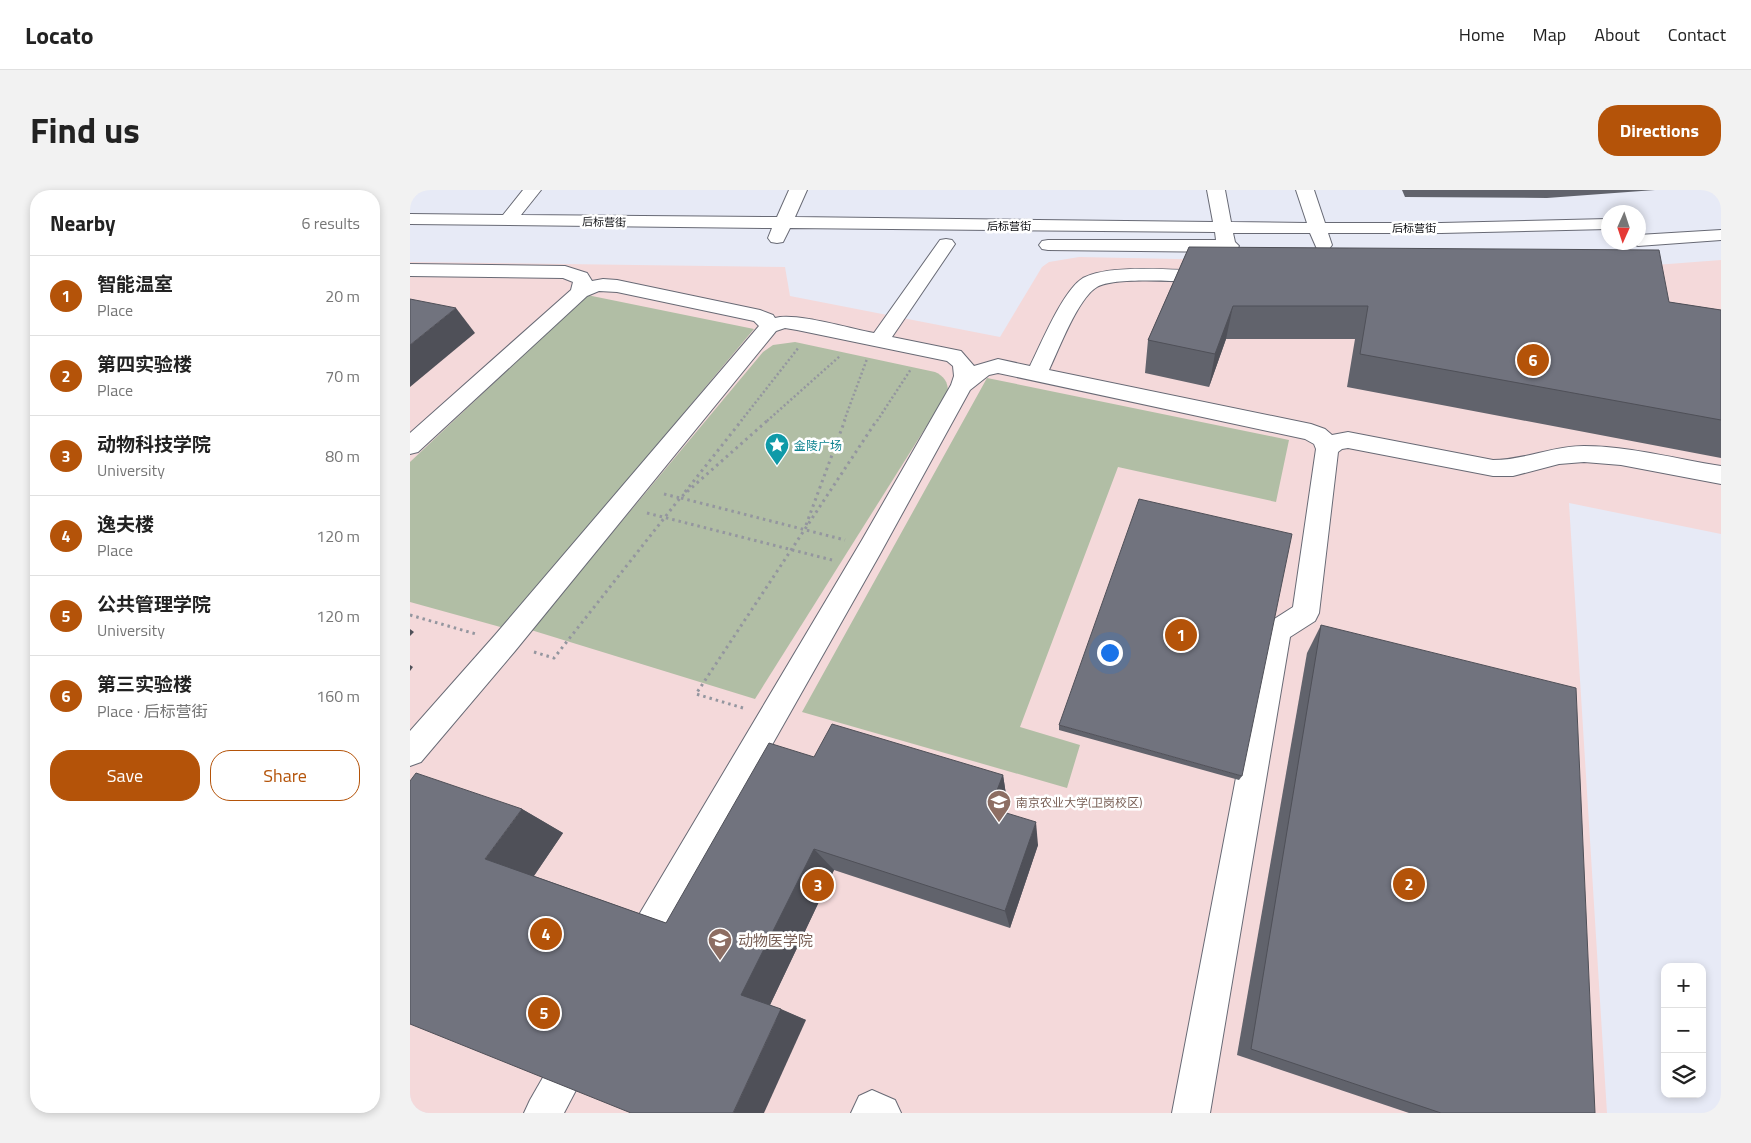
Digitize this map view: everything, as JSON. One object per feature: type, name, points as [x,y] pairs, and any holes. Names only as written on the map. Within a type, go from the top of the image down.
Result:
[{"type":"street","points":[[507,221],[532,190]]},
{"type":"street","points":[[775,242],[798,190]]},
{"type":"street","points":[[1216,190],[1226,246]]},
{"type":"street","points":[[1305,190],[1323,246]]},
{"type":"street","name":"后标营街","points":[[410,219],[1317,228],[1441,228],[1601,224]]},
{"type":"street","points":[[893,243],[898,225]]},
{"type":"street","points":[[1646,240],[1721,235]]},
{"type":"street","points":[[756,242],[795,242]]},
{"type":"street","points":[[875,347],[955,244],[922,243]]},
{"type":"street","name":"后标营街","points":[[1420,245],[1506,244]]},
{"type":"street","name":"后标营街","points":[[1031,245],[1245,246]]},
{"type":"street","points":[[1304,246],[1343,246]]},
{"type":"street","points":[[410,270],[565,272],[580,277],[583,286],[580,292],[410,446]]},
{"type":"street","points":[[1037,374],[1076,298],[1088,284],[1096,280],[1117,277],[1232,277]]},
{"type":"street","points":[[580,292],[602,284],[617,286],[760,316],[766,319],[770,327]]},
{"type":"street","points":[[410,752],[505,643],[770,327],[784,322],[814,327],[875,347],[925,350],[954,356],[962,362],[966,374],[962,385],[865,557],[622,975]]},
{"type":"street","points":[[962,385],[976,373],[994,366],[1311,432],[1320,436],[1326,442],[1327,448],[1306,613],[1278,631],[1191,1113]]},
{"type":"street","points":[[1327,448],[1335,442],[1348,440],[1505,469],[1559,456],[1584,454],[1621,457],[1721,475]]},
{"type":"street","points":[[542,1113],[592,1027]]},
{"type":"street","points":[[870,1113],[872,1109],[882,1113]]},
{"type":"path","points":[[680,498],[814,327]]},
{"type":"path","points":[[804,530],[875,347]]},
{"type":"path","points":[[772,717],[696,694],[925,350]]},
{"type":"path","points":[[680,498],[841,355]]},
{"type":"path","points":[[680,498],[804,530],[865,557]]},
{"type":"path","points":[[620,506],[791,550],[865,557]]},
{"type":"shaded area","name":"南京农业大学(卫岗校区)","points":[[1079,257],[1616,268],[1721,260],[1721,534],[1569,503],[1607,1113],[410,1113],[410,262],[785,267],[790,296],[1000,337],[1042,267],[1049,262]]},
{"type":"green space","points":[[587,295],[754,329],[504,628],[410,602],[410,462]]},
{"type":"green space","points":[[795,342],[935,372],[945,380],[948,392],[755,699],[531,630],[763,352],[773,345]]},
{"type":"green space","points":[[987,378],[1289,440],[1276,502],[1118,467],[1020,727],[1080,745],[1067,788],[802,712]]},
{"type":"building","points":[[1189,247],[1659,250],[1669,302],[1721,310],[1721,420],[1360,354],[1368,306],[1233,306],[1215,354],[1148,340]]},
{"type":"building","points":[[410,299],[456,308],[410,345]]},
{"type":"building","points":[[1139,499],[1292,534],[1242,776],[1059,725]]},
{"type":"building","points":[[1321,625],[1576,688],[1595,1113],[1441,1113],[1251,1049]]},
{"type":"building","points":[[832,724],[1003,775],[990,808],[1036,822],[1005,911],[814,849],[741,995],[781,1009],[733,1113],[631,1113],[410,1024],[410,781],[416,773],[522,809],[485,859],[666,923],[769,743],[814,757]]},
{"type":"place","name":"第三实验楼","points":[[1533,360]]},
{"type":"place","name":"金陵广场","points":[[777,466]]},
{"type":"place","name":"智能温室","points":[[1181,635]]},
{"type":"place","name":"南京农业大学(卫岗校区)","points":[[999,823]]},
{"type":"place","name":"第四实验楼","points":[[1409,884]]},
{"type":"place","name":"动物科技学院","points":[[818,885]]},
{"type":"place","name":"逸夫楼","points":[[546,934]]},
{"type":"place","name":"动物医学院","points":[[720,961]]},
{"type":"place","name":"公共管理学院","points":[[544,1013]]}]
